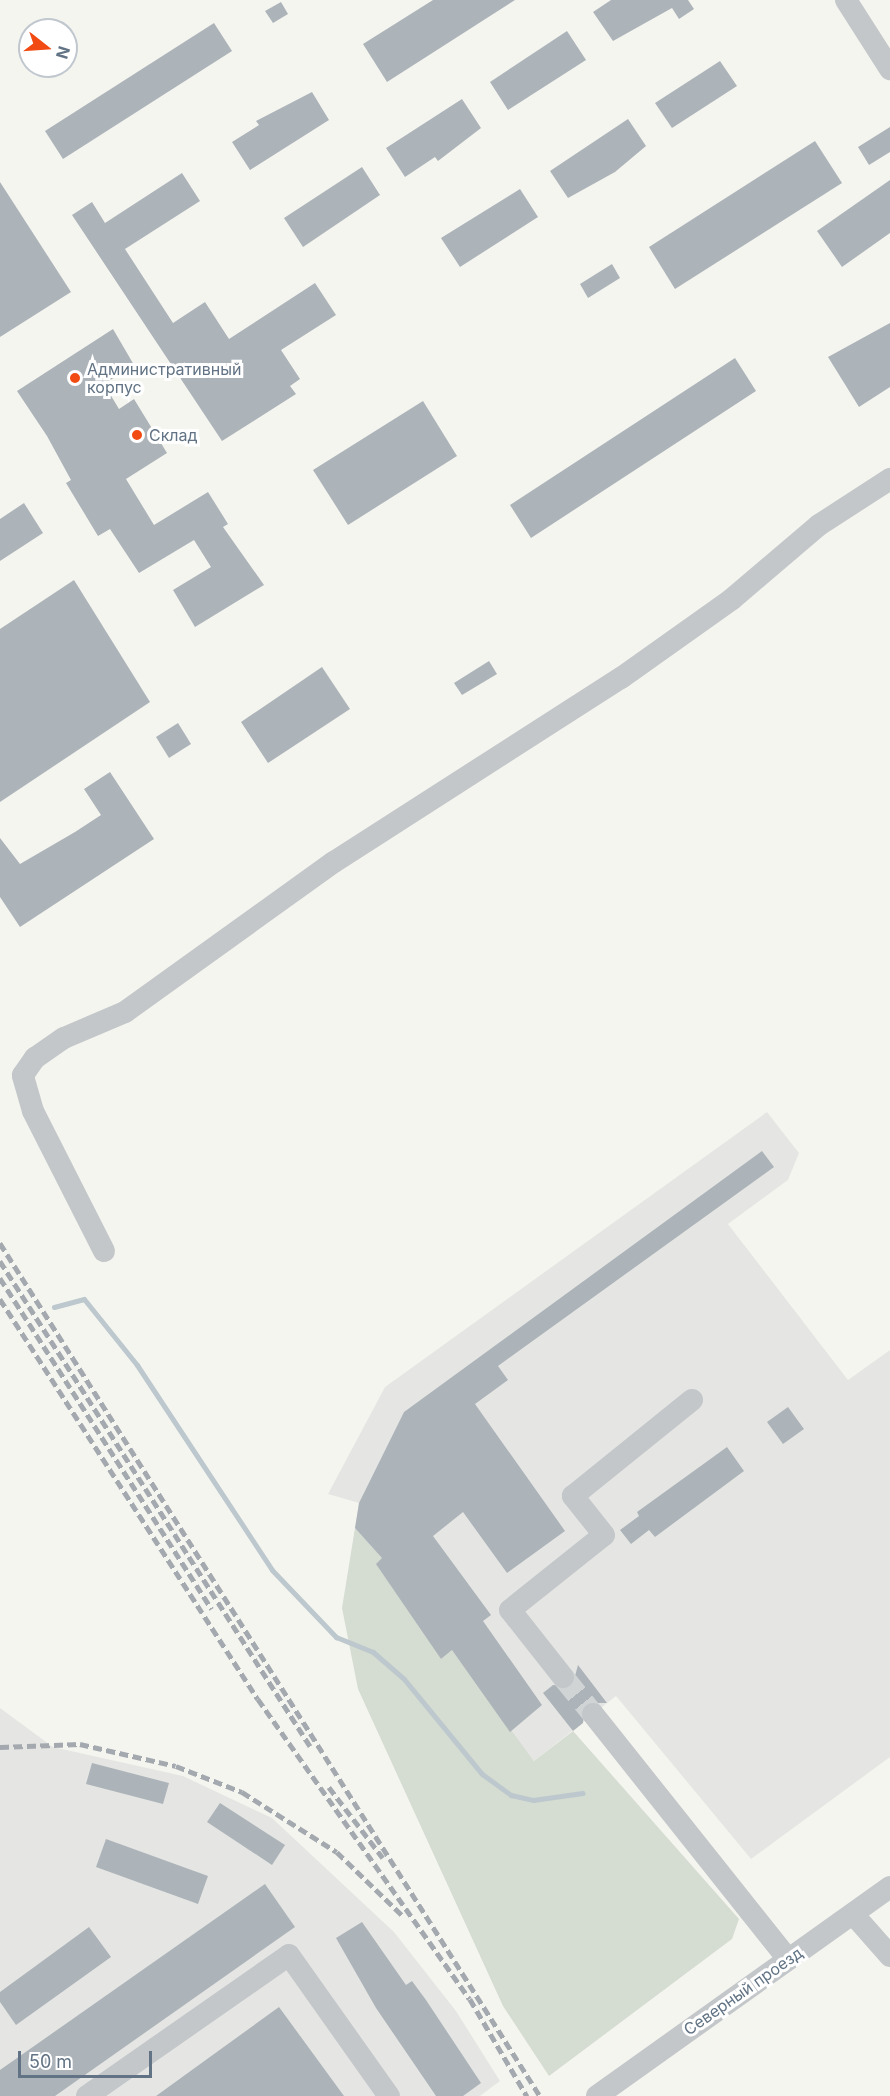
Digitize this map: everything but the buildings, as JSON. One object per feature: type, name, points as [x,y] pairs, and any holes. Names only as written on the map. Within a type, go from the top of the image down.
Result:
[{"type":"street","points":[[846,0],[890,69]]},
{"type":"street","points":[[104,1251],[33,1111],[23,1075],[35,1058],[64,1038],[125,1012],[334,862],[621,678],[732,599],[819,525],[890,479]]},
{"type":"street","points":[[563,1677],[510,1610],[604,1535],[573,1496],[692,1400]]},
{"type":"street","points":[[593,1714],[788,1959]]},
{"type":"street","name":"Северный проезд","points":[[597,2096],[890,1887]]},
{"type":"street","points":[[853,1914],[890,1956]]},
{"type":"street","points":[[87,2096],[289,1955],[388,2096]]},
{"type":"shaded area","points":[[767,1112],[799,1153],[788,1180],[728,1224],[848,1380],[890,1350],[890,1757],[751,1859],[616,1696],[534,1761],[451,1650],[441,1659],[355,1528],[359,1503],[328,1494],[385,1387]]},
{"type":"shaded area","points":[[355,1528],[382,1558],[441,1659],[452,1650],[534,1761],[573,1731],[739,1919],[732,1939],[549,2076],[503,2006],[358,1689],[342,1608]]},
{"type":"shaded area","points":[[0,1708],[53,1747],[183,1776],[272,1818],[394,1932],[456,2011],[500,2081],[480,2096],[0,2096]]},
{"type":"waterway","points":[[54,1307],[84,1299],[137,1365],[272,1570],[336,1637],[373,1652],[404,1679],[482,1774],[511,1795],[533,1800],[583,1793]]},
{"type":"tunnel","points":[[563,1677],[593,1714]]},
{"type":"railway","points":[[0,1243],[540,2096]]},
{"type":"railway","points":[[0,1261],[310,1746]]},
{"type":"railway","points":[[0,1278],[212,1609]]},
{"type":"railway","points":[[0,1299],[258,1699],[470,1999],[527,2096]]},
{"type":"railway","points":[[0,1747],[80,1744],[176,1766],[242,1792],[337,1852],[402,1915]]},
{"type":"railway","points":[[329,1787],[383,1858]]},
{"type":"place","name":"Административный корпус","points":[[75,378]]},
{"type":"place","name":"Склад","points":[[137,435]]}]
